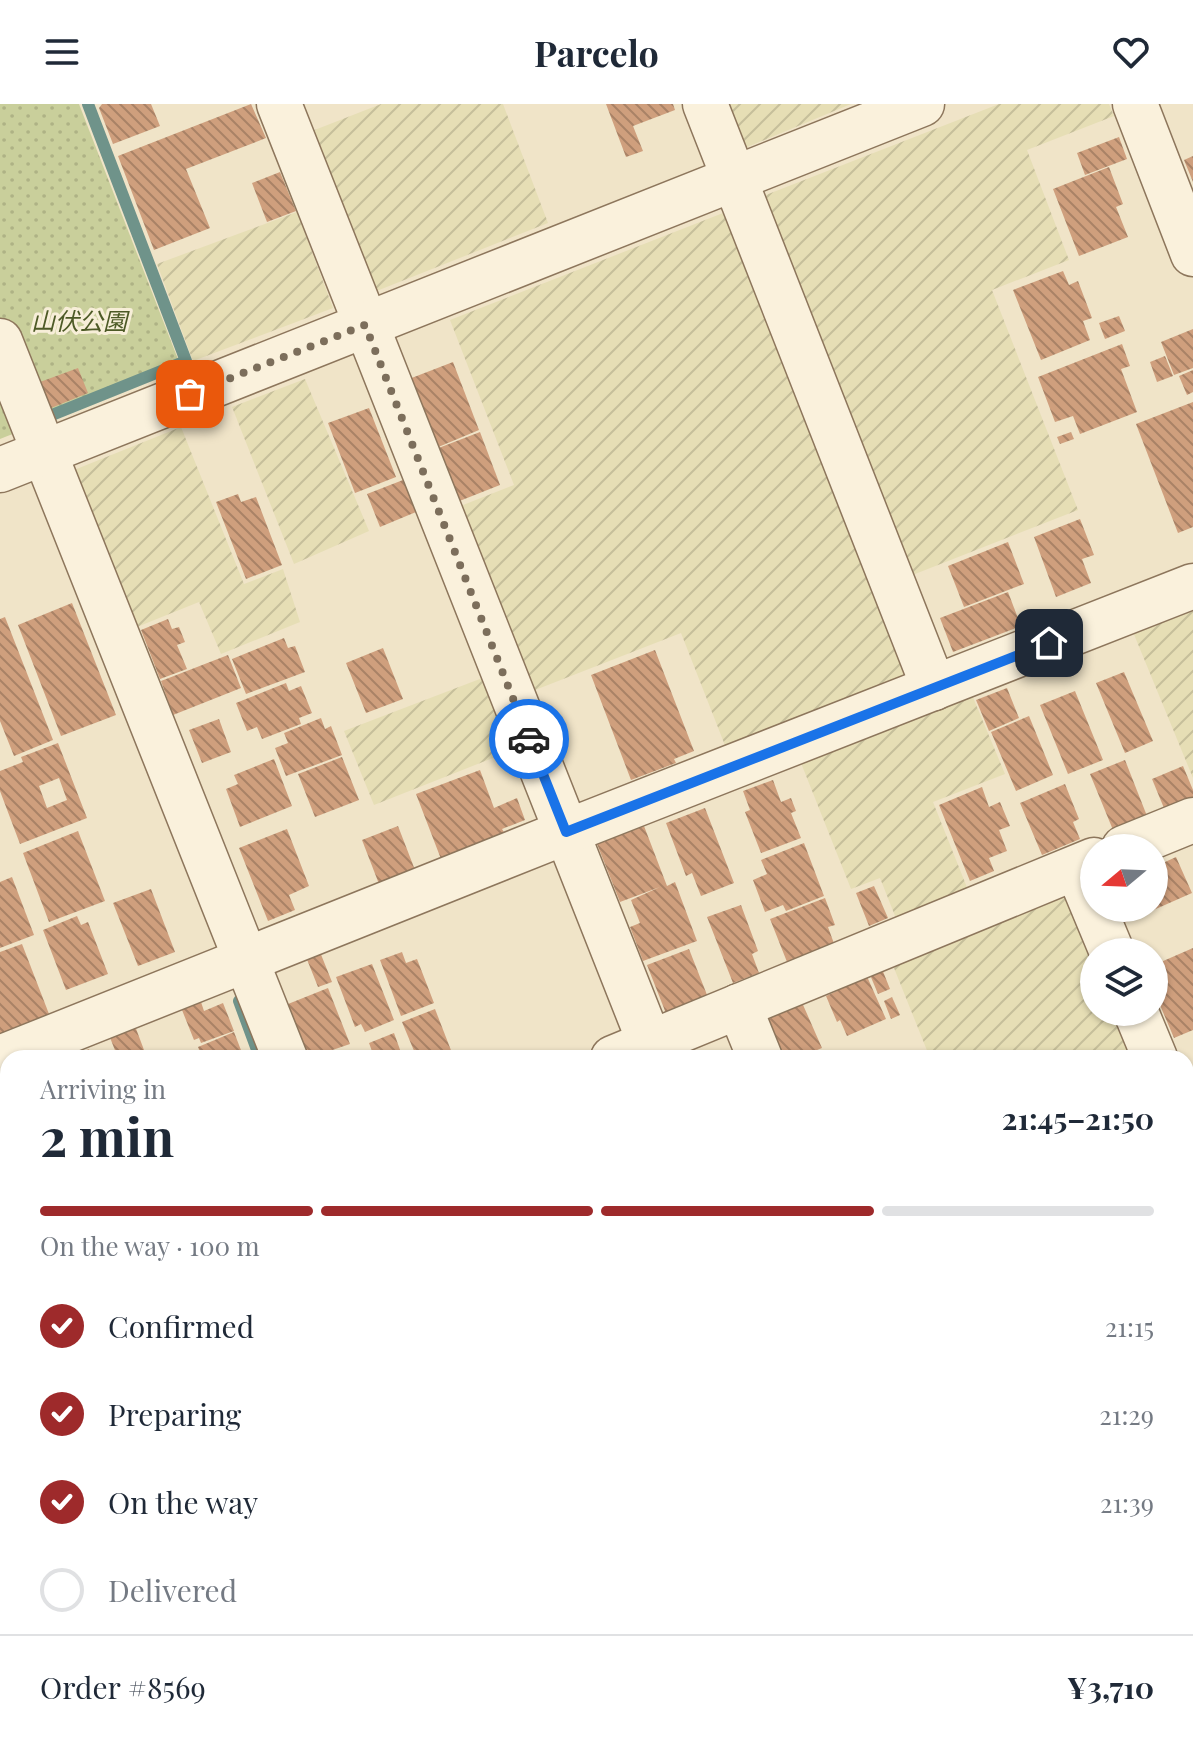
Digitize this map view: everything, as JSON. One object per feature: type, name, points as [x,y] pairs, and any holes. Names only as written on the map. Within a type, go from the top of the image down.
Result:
[{"type":"street","points":[[279,104],[566,832],[631,1050],[1080,866]]},
{"type":"street","points":[[705,104],[934,688]]},
{"type":"street","points":[[0,470],[922,104]]},
{"type":"street","points":[[1135,104],[1193,254]]},
{"type":"street","points":[[0,341],[282,1050]]},
{"type":"street","points":[[20,1050],[1193,586]]},
{"type":"street","points":[[1158,834],[1193,820]]},
{"type":"street","points":[[739,1006],[757,1050]]},
{"type":"street","points":[[1142,1026],[1152,1050]]},
{"type":"shaded area","points":[[381,104],[503,104],[548,223],[369,294],[307,133]]},
{"type":"shaded area","points":[[721,104],[851,104],[740,150]]},
{"type":"shaded area","points":[[999,104],[1109,104],[1114,116],[1027,150],[1069,260],[992,290],[1078,510],[910,576],[761,197]]},
{"type":"shaded area","points":[[297,212],[333,308],[193,361],[157,264]]},
{"type":"shaded area","points":[[723,213],[906,678],[726,748],[681,633],[530,692],[458,507],[514,485],[450,320]]},
{"type":"shaded area","points":[[305,379],[369,531],[294,564],[232,407]]},
{"type":"shaded area","points":[[181,427],[244,584],[283,569],[300,622],[221,654],[199,602],[132,629],[69,472]]},
{"type":"shaded area","points":[[1193,607],[1193,778],[1133,632]]},
{"type":"shaded area","points":[[485,677],[513,750],[374,805],[344,731]]},
{"type":"shaded area","points":[[972,695],[1005,774],[933,802],[972,900],[901,931],[880,878],[851,889],[801,763]]},
{"type":"shaded area","points":[[1062,888],[1087,938],[1080,938],[1080,1026],[1129,1026],[1139,1050],[927,1050],[890,958]]},
{"type":"green space","name":"山伏公園","points":[[0,104],[79,104],[181,367],[0,439]]},
{"type":"building","points":[[102,104],[151,104],[160,126],[113,144],[99,108]]},
{"type":"building","points":[[251,104],[266,138],[186,169],[210,228],[154,250],[118,156]]},
{"type":"building","points":[[606,104],[673,104],[675,110],[633,126],[643,151],[626,157]]},
{"type":"building","points":[[1119,137],[1127,159],[1085,175],[1077,153]]},
{"type":"building","points":[[1193,156],[1193,182],[1184,160]]},
{"type":"building","points":[[1109,167],[1123,204],[1116,207],[1128,237],[1079,256],[1053,189]]},
{"type":"building","points":[[280,172],[296,211],[267,222],[252,183]]},
{"type":"building","points":[[1063,271],[1069,285],[1078,281],[1092,318],[1083,321],[1090,340],[1041,360],[1013,290]]},
{"type":"building","points":[[1119,316],[1125,331],[1105,339],[1099,323]]},
{"type":"building","points":[[1193,329],[1193,368],[1174,375],[1161,342]]},
{"type":"building","points":[[1122,344],[1130,366],[1121,369],[1137,412],[1080,434],[1073,416],[1055,422],[1038,377]]},
{"type":"building","points":[[1165,356],[1173,376],[1157,382],[1150,362]]},
{"type":"building","points":[[453,362],[479,430],[436,448],[409,379]]},
{"type":"building","points":[[78,368],[88,393],[51,408],[40,382]]},
{"type":"building","points":[[1193,370],[1193,392],[1187,395],[1179,376]]},
{"type":"building","points":[[1193,402],[1193,527],[1178,533],[1136,424]]},
{"type":"building","points":[[369,408],[396,477],[355,493],[328,423]]},
{"type":"building","points":[[480,432],[500,485],[457,502],[436,449]]},
{"type":"building","points":[[1071,432],[1074,439],[1060,444],[1057,437]]},
{"type":"building","points":[[403,480],[416,512],[380,527],[367,494]]},
{"type":"building","points":[[238,494],[241,502],[256,497],[282,565],[246,579],[216,502]]},
{"type":"building","points":[[1080,519],[1094,555],[1082,559],[1091,583],[1056,597],[1034,537]]},
{"type":"building","points":[[1008,542],[1024,584],[964,607],[948,566]]},
{"type":"building","points":[[1008,592],[1021,626],[953,652],[940,618]]},
{"type":"building","points":[[72,603],[116,715],[61,736],[18,625]]},
{"type":"building","points":[[5,617],[53,740],[14,756],[0,721],[0,619]]},
{"type":"building","points":[[168,619],[172,629],[179,627],[185,642],[177,645],[187,669],[160,679],[141,630]]},
{"type":"building","points":[[284,638],[288,648],[295,646],[305,672],[246,694],[232,659]]},
{"type":"building","points":[[383,648],[403,699],[366,713],[346,663]]},
{"type":"building","points":[[655,650],[694,751],[674,759],[676,763],[631,780],[591,675]]},
{"type":"building","points":[[228,655],[241,688],[173,715],[161,681]]},
{"type":"building","points":[[1124,672],[1153,741],[1125,753],[1096,683]]},
{"type":"building","points":[[286,683],[289,691],[301,686],[312,713],[299,718],[301,724],[262,739],[257,727],[247,731],[236,703]]},
{"type":"building","points":[[1007,688],[1019,718],[989,731],[976,700]]},
{"type":"building","points":[[1075,691],[1103,760],[1068,774],[1040,705]]},
{"type":"building","points":[[1029,716],[1053,775],[1016,791],[991,732]]},
{"type":"building","points":[[321,718],[325,729],[331,726],[342,755],[286,776],[275,748],[288,743],[284,733]]},
{"type":"building","points":[[219,719],[231,752],[202,763],[189,730]]},
{"type":"building","points":[[58,743],[87,818],[20,844],[0,791],[0,771],[23,762],[21,757]],"holes":[[[59,778],[67,800],[47,808],[39,786]]]},
{"type":"building","points":[[342,757],[359,800],[315,817],[298,774]]},
{"type":"building","points":[[274,759],[292,806],[240,827],[226,789],[238,784],[234,775]]},
{"type":"building","points":[[1125,760],[1147,816],[1113,830],[1090,774]]},
{"type":"building","points":[[1183,766],[1193,790],[1193,802],[1166,813],[1152,779]]},
{"type":"building","points":[[480,770],[494,808],[517,798],[525,820],[502,829],[505,834],[441,859],[416,794]]},
{"type":"building","points":[[773,780],[781,802],[791,798],[796,811],[791,813],[801,838],[761,853],[745,812],[750,810],[743,791]]},
{"type":"building","points":[[1065,784],[1079,819],[1073,822],[1080,839],[1042,855],[1020,803]]},
{"type":"building","points":[[982,787],[989,807],[1000,802],[1010,826],[999,830],[1007,851],[989,858],[994,871],[970,881],[939,805]]},
{"type":"building","points":[[705,808],[734,883],[701,896],[692,873],[686,876],[666,823]]},
{"type":"building","points":[[398,826],[415,870],[379,884],[362,840]]},
{"type":"building","points":[[644,826],[667,886],[675,882],[697,941],[643,961],[630,927],[640,923],[631,900],[660,887],[620,902],[597,844]]},
{"type":"building","points":[[287,829],[309,886],[289,895],[295,910],[268,921],[239,848]]},
{"type":"building","points":[[78,831],[105,901],[49,922],[23,853]]},
{"type":"building","points":[[804,843],[824,896],[786,911],[783,905],[765,912],[753,880],[767,874],[761,860]]},
{"type":"building","points":[[1176,857],[1192,893],[1168,904],[1168,861]]},
{"type":"building","points":[[12,877],[34,935],[0,948],[0,882]]},
{"type":"building","points":[[874,886],[888,918],[869,926],[856,893]]},
{"type":"building","points":[[151,889],[175,952],[138,966],[113,903]]},
{"type":"building","points":[[825,898],[835,925],[828,927],[836,949],[789,967],[770,919]]},
{"type":"building","points":[[741,905],[758,951],[752,954],[759,973],[733,983],[707,917]]},
{"type":"building","points":[[77,916],[81,925],[88,922],[108,974],[66,990],[43,930]]},
{"type":"building","points":[[22,944],[49,1014],[0,1034],[0,952]]},
{"type":"building","points":[[1193,948],[1193,1030],[1174,1038],[1168,1024],[1168,959]]},
{"type":"building","points":[[689,949],[709,1000],[667,1016],[647,965]]},
{"type":"building","points":[[320,952],[332,982],[318,987],[306,957]]},
{"type":"building","points":[[402,952],[406,963],[417,959],[434,1003],[401,1016],[380,960]]},
{"type":"building","points":[[372,964],[394,1020],[365,1032],[361,1024],[355,1027],[336,977]]},
{"type":"building","points":[[880,964],[890,989],[878,994],[868,970]]},
{"type":"building","points":[[865,972],[886,1019],[847,1036],[826,996],[837,991],[833,981]]},
{"type":"building","points":[[328,988],[350,1044],[332,1050],[306,1050],[288,1004]]},
{"type":"building","points":[[892,997],[900,1015],[891,1019],[884,1001]]},
{"type":"building","points":[[800,998],[822,1048],[772,1050],[760,1022],[771,1018],[769,1012]]},
{"type":"building","points":[[201,1002],[204,1011],[223,1003],[234,1031],[201,1043],[199,1038],[194,1040],[182,1010]]},
{"type":"building","points":[[435,1009],[451,1050],[414,1050],[402,1022]]},
{"type":"building","points":[[135,1026],[144,1050],[115,1050],[109,1035]]},
{"type":"building","points":[[234,1032],[241,1050],[199,1050],[198,1047]]},
{"type":"building","points":[[394,1033],[400,1050],[372,1050],[369,1043]]},
{"type":"waterway","points":[[52,415],[186,361],[88,104]]},
{"type":"waterway","points":[[239,1001],[257,1050]]},
{"type":"way so far","points":[[190,394],[365,325],[529,739]]},
{"type":"route","points":[[529,739],[566,832],[1049,643]]}]
